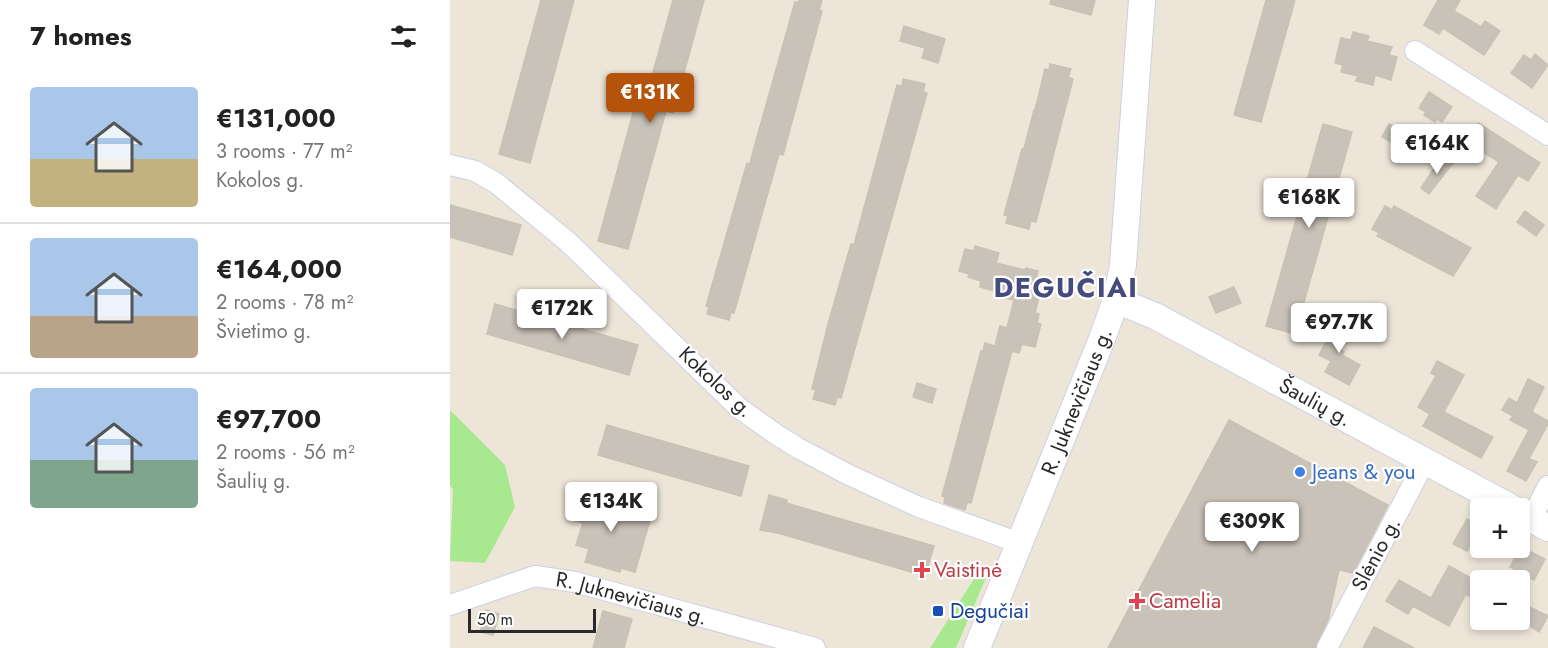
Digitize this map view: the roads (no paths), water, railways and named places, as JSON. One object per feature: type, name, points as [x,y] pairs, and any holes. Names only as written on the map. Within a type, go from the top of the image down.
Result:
[{"type":"street","name":"R. Juknevičiaus g.","points":[[977,648],[1116,300],[1124,254],[1142,0]]},
{"type":"street","points":[[1415,51],[1548,135]]},
{"type":"street","name":"Kokolos g.","points":[[450,165],[475,171],[496,183],[567,241],[739,408],[777,435],[848,474],[919,507],[1020,543]]},
{"type":"street","name":"Šaulių g.","points":[[1116,300],[1155,316],[1493,498]]},
{"type":"street","name":"Slėnio g.","points":[[1327,648],[1425,460]]},
{"type":"street","points":[[1530,513],[1548,486]]},
{"type":"street","name":"R. Juknevičiaus g.","points":[[450,604],[535,576],[575,582],[815,648]]},
{"type":"place","name":"Jeans & you","points":[[1300,472]]},
{"type":"place","name":"Vaistinė","points":[[922,570]]},
{"type":"place","name":"Camelia","points":[[1137,601]]},
{"type":"place","name":"Degučiai","points":[[938,611]]},
{"type":"district","name":"DEGUČIAI","points":[[1066,288]]}]
